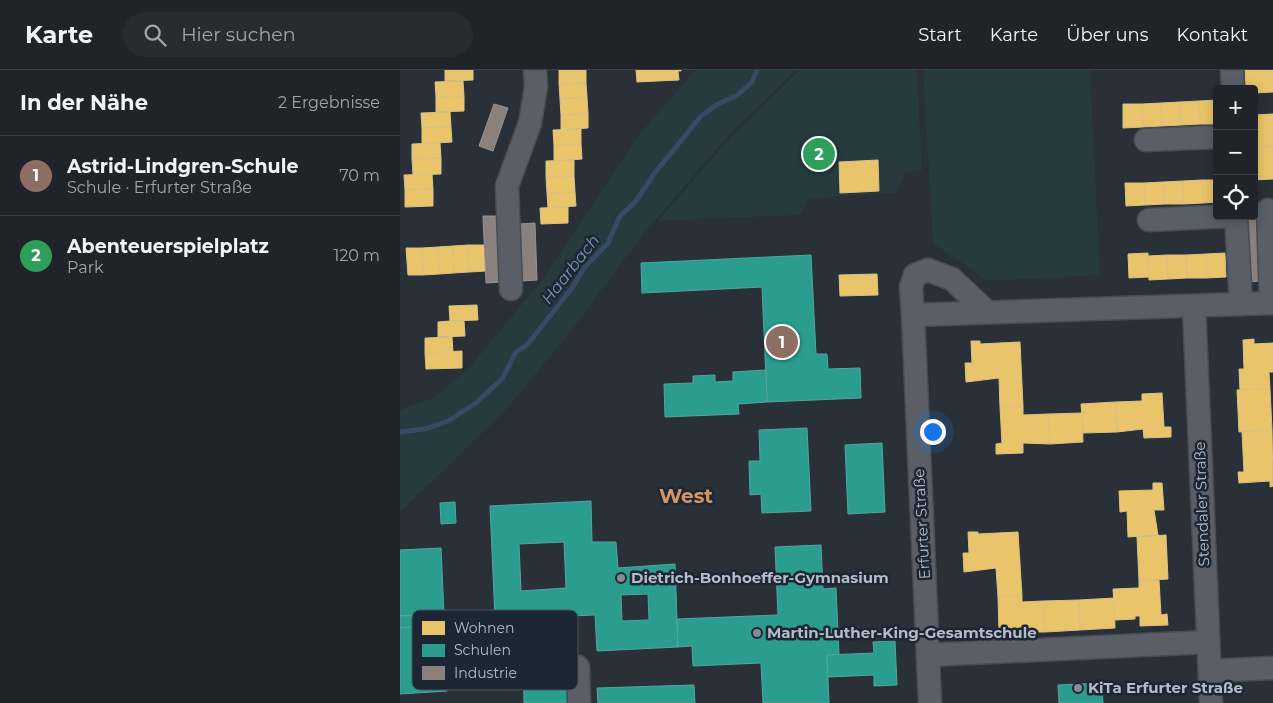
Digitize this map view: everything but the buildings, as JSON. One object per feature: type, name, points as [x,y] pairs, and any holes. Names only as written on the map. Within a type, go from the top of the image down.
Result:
[{"type":"street","points":[[511,289],[507,186],[530,123],[536,86],[535,70]]},
{"type":"street","points":[[1232,70],[1233,85]]},
{"type":"street","points":[[1146,140],[1213,137]]},
{"type":"street","points":[[913,314],[1272,303],[1268,210]]},
{"type":"street","points":[[1148,220],[1213,217]]},
{"type":"street","points":[[1236,220],[1241,304]]},
{"type":"street","name":"Erfurter Straße","points":[[930,703],[911,287],[915,275],[928,270],[952,278],[987,312]]},
{"type":"street","name":"Stendaler Straße","points":[[1194,306],[1211,703]]},
{"type":"street","points":[[928,655],[1208,642]]},
{"type":"street","points":[[578,667],[579,703]]},
{"type":"street","points":[[1210,671],[1273,668]]},
{"type":"green space","points":[[696,70],[796,70],[729,135],[643,234],[571,331],[503,413],[400,512],[400,410],[434,398],[469,368],[543,279],[637,137]]},
{"type":"green space","points":[[800,70],[917,70],[922,171],[905,172],[897,193],[807,198],[801,215],[658,221],[731,137]]},
{"type":"green space","points":[[923,70],[1090,70],[1100,275],[988,281],[933,243]]},
{"type":"waterway","name":"Haarbach","points":[[400,432],[425,429],[448,421],[477,402],[502,379],[516,352],[527,345],[572,288],[584,268],[608,243],[620,216],[636,201],[654,174],[701,116],[718,104],[738,95],[752,82],[757,70]]},
{"type":"place","name":"Abenteuerspielplatz","points":[[819,154]]},
{"type":"place","name":"Astrid-Lindgren-Schule","points":[[782,342]]},
{"type":"place","name":"Dietrich-Bonhoeffer-Gymnasium","points":[[621,578]]},
{"type":"place","name":"Martin-Luther-King-Gesamtschule","points":[[757,633]]},
{"type":"place","name":"KiTa Erfurter Straße","points":[[1078,688]]},
{"type":"district","name":"West","points":[[686,496]]}]
